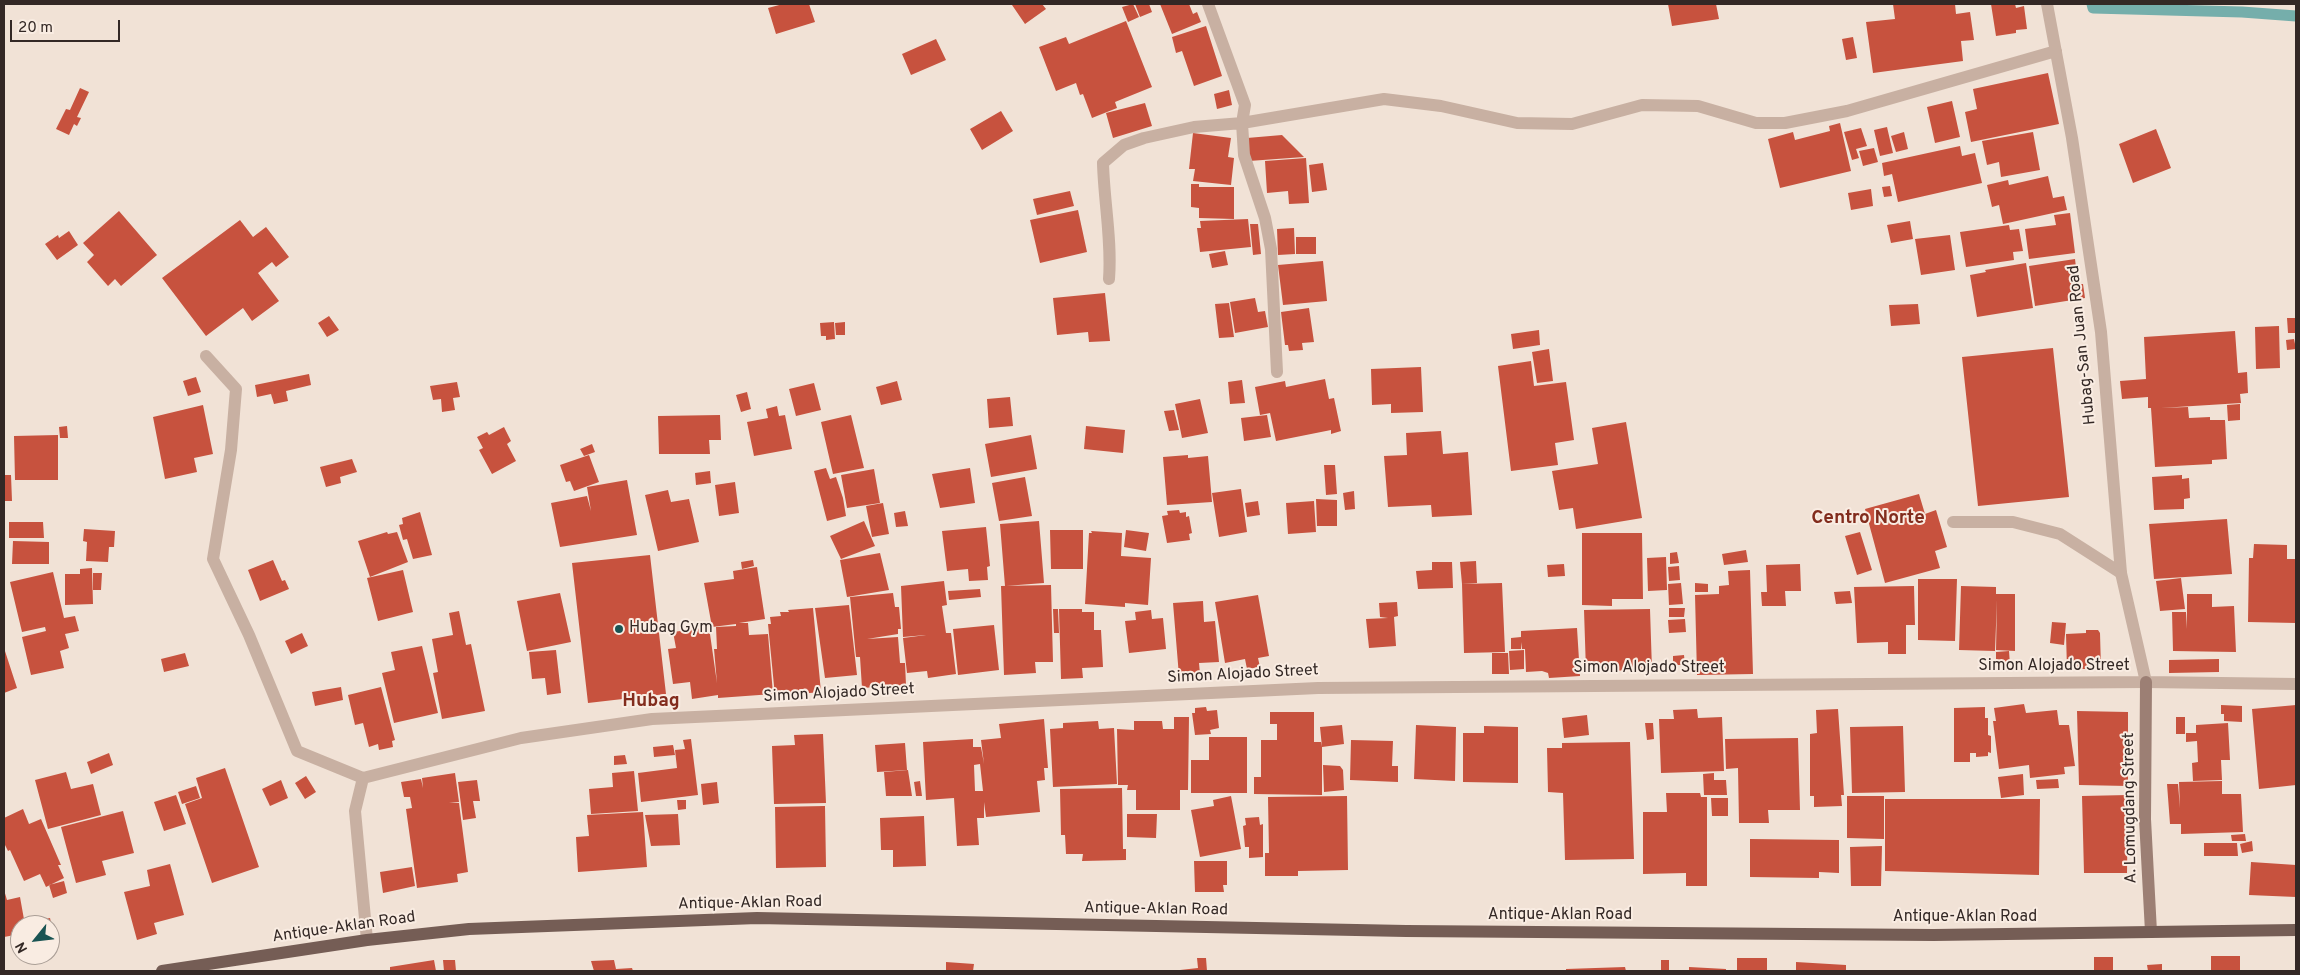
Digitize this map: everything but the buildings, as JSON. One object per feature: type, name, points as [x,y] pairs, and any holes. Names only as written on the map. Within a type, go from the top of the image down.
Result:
[{"type":"main road","name":"Antique-Aklan Road","points":[[162,971],[367,940],[469,929],[756,918],[1416,931],[1934,935],[2296,930]]},
{"type":"street","points":[[1208,4],[1245,105],[1242,123],[1244,155],[1265,218],[1271,249],[1277,372]]},
{"type":"street","name":"Hubag-San Juan Road","points":[[2047,4],[2072,138],[2101,332],[2121,573],[2146,682]]},
{"type":"street","points":[[1109,279],[1111,251],[1103,190],[1103,163],[1124,145],[1144,138],[1194,127],[1242,123],[1384,99],[1441,106],[1517,123],[1572,124],[1642,105],[1698,106],[1756,123],[1785,123],[1847,111],[2056,51]]},
{"type":"street","points":[[206,356],[236,389],[231,450],[213,559],[249,635],[297,751],[363,778],[355,810],[367,940]]},
{"type":"street","points":[[1953,522],[2013,522],[2060,534],[2121,573]]},
{"type":"street","name":"Simon Alojado Street","points":[[363,778],[521,738],[652,719],[1318,688],[2146,682],[2296,684]]},
{"type":"street","name":"A. Lomugdang Street","points":[[2146,682],[2145,819],[2151,932]]},
{"type":"waterway","points":[[2092,4],[2093,8],[2242,12],[2296,16]]},
{"type":"place","name":"Hubag Gym","points":[[619,629]]},
{"type":"district","name":"Centro Norte","points":[[1868,519]]},
{"type":"district","name":"Hubag","points":[[651,702]]}]
